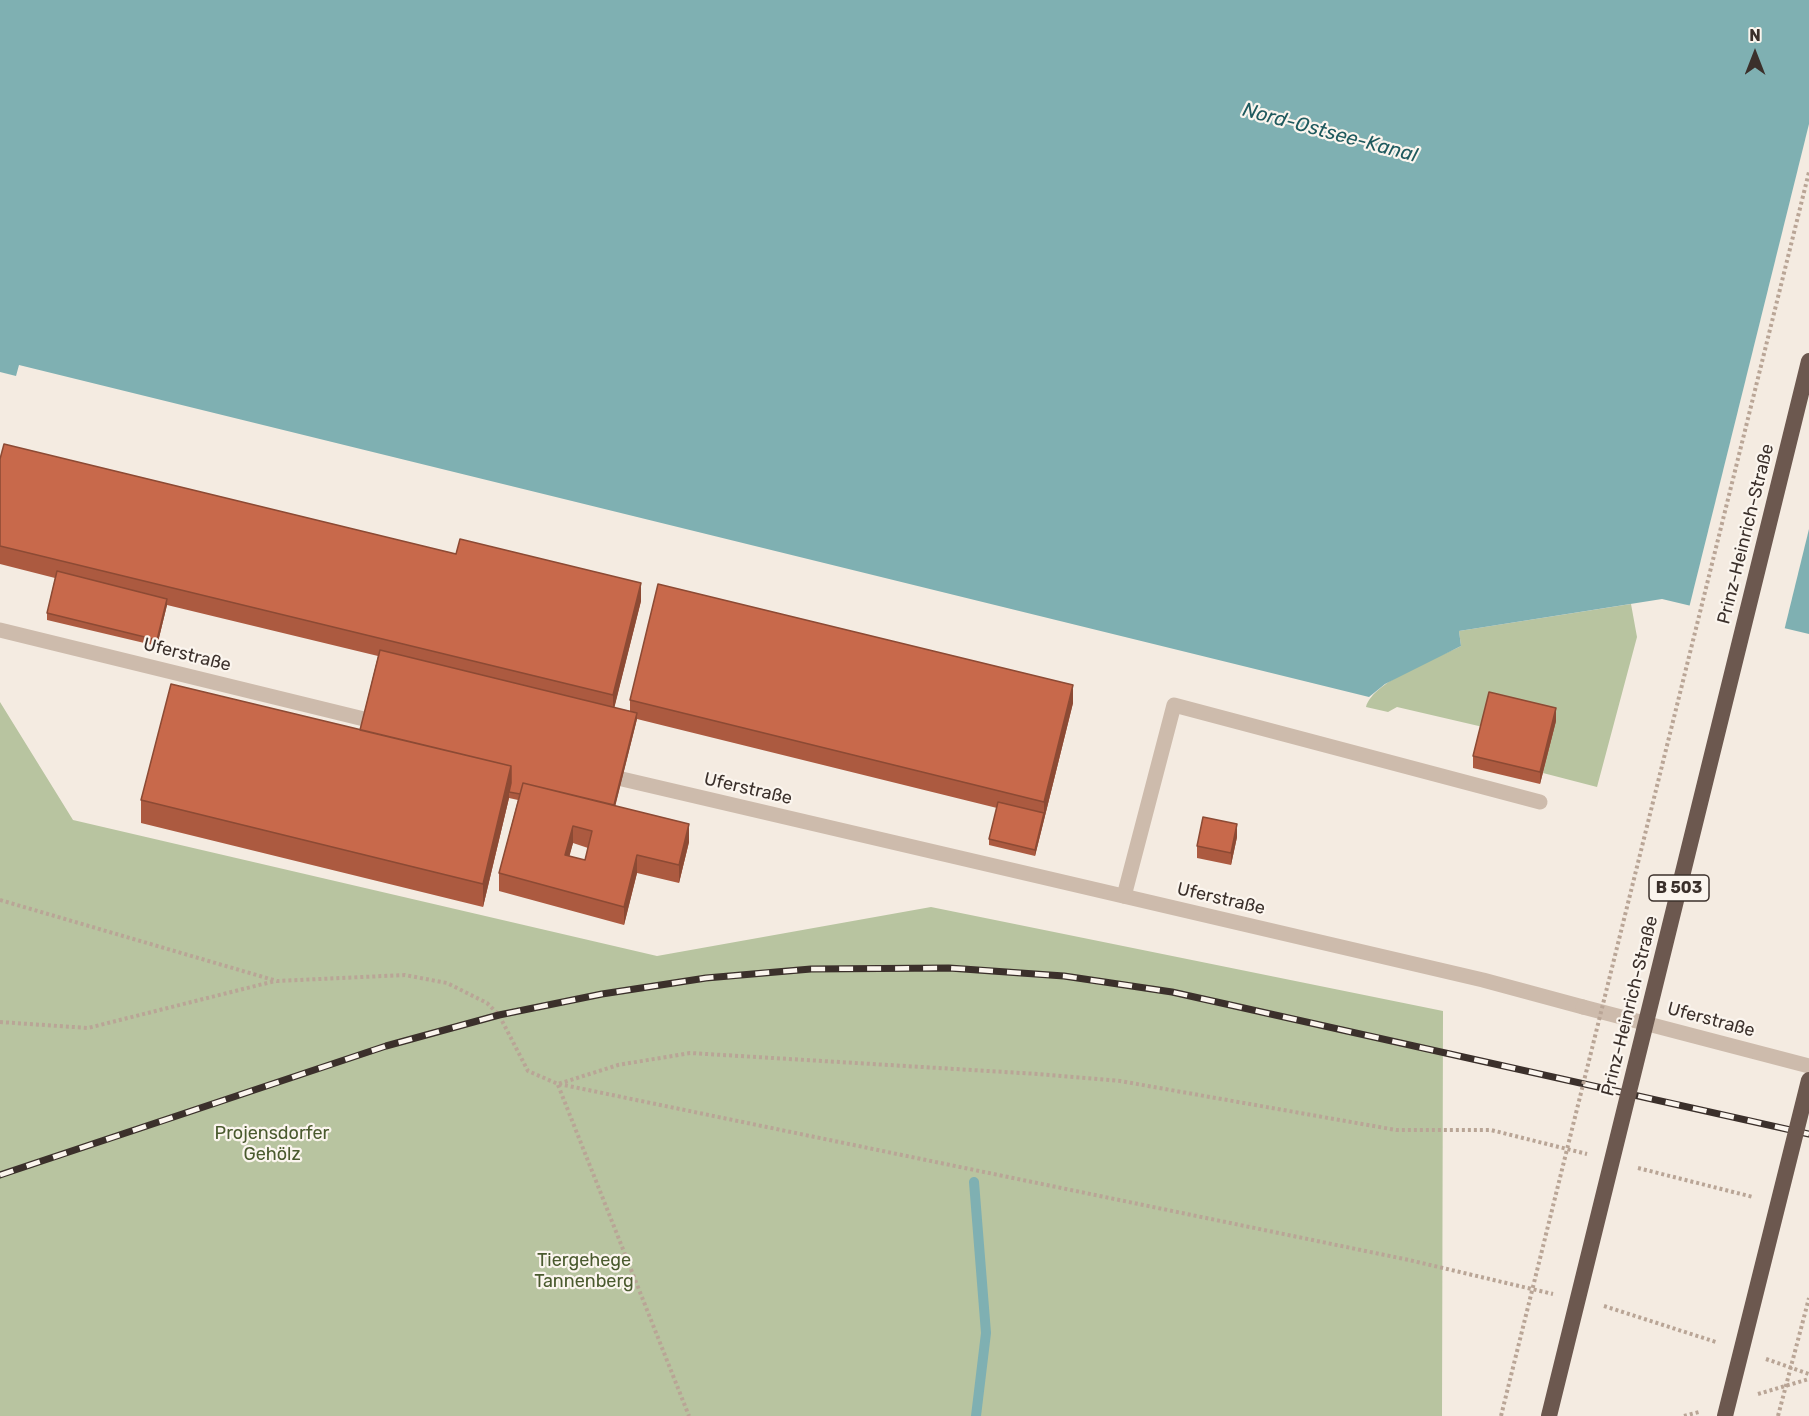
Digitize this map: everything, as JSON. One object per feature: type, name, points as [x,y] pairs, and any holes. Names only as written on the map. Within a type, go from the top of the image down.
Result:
[{"type":"highway","name":"Prinz-Heinrich-Straße","points":[[1549,1416],[1809,361]]},
{"type":"highway","points":[[1725,1416],[1809,1080]]},
{"type":"street","name":"Uferstraße","points":[[0,630],[364,719]]},
{"type":"street","points":[[1125,896],[1174,705],[1540,802]]},
{"type":"street","name":"Uferstraße","points":[[622,780],[1483,980],[1809,1066]]},
{"type":"path","points":[[1501,1416],[1809,172]]},
{"type":"path","points":[[0,900],[277,981]]},
{"type":"path","points":[[0,1022],[88,1028],[277,981],[405,975],[447,983],[487,1003],[499,1015],[528,1071],[558,1084],[1409,1260],[1565,1297]]},
{"type":"path","points":[[558,1084],[618,1065],[690,1053],[1120,1081],[1396,1130],[1491,1130],[1593,1156]]},
{"type":"path","points":[[558,1084],[689,1416]]},
{"type":"path","points":[[1628,1165],[1764,1200]]},
{"type":"path","points":[[1778,1416],[1809,1298]]},
{"type":"path","points":[[1598,1305],[1720,1344]]},
{"type":"path","points":[[1765,1359],[1809,1374]]},
{"type":"green space","points":[[1631,604],[1637,637],[1597,787],[1543,773],[1555,721],[1483,727],[1397,707],[1388,712],[1366,707],[1371,697],[1393,679],[1461,646],[1459,631]]},
{"type":"green space","name":"Projensdorfer Gehölz","points":[[0,702],[73,820],[657,956],[931,907],[1443,1011],[1442,1416],[0,1416]]},
{"type":"water","name":"Nord-Ostsee-Kanal","points":[[0,0],[1809,0],[1809,634],[1662,599],[1459,631],[1461,646],[1385,684],[1369,697],[19,365],[16,376],[0,372]]},
{"type":"pier","points":[[1809,124],[1809,529],[1784,631],[1689,608]]},
{"type":"building","points":[[4,444],[456,554],[460,539],[641,583],[613,695],[0,546],[0,459]]},
{"type":"building","points":[[57,571],[167,599],[157,640],[47,613]]},
{"type":"building","points":[[658,584],[1073,685],[1044,802],[630,700]]},
{"type":"building","points":[[380,650],[637,713],[614,805],[523,783],[520,794],[509,792],[511,766],[360,730]]},
{"type":"building","points":[[171,684],[511,766],[483,884],[141,800]]},
{"type":"building","points":[[1489,692],[1556,708],[1540,772],[1473,756]]},
{"type":"building","points":[[523,783],[689,824],[679,865],[637,855],[624,907],[499,873]],"holes":[[[573,826],[592,831],[585,860],[565,855]]]},
{"type":"building","points":[[998,802],[1044,813],[1035,850],[989,839]]},
{"type":"building","points":[[1203,817],[1237,824],[1231,853],[1197,846]]},
{"type":"waterway","points":[[974,1182],[986,1333],[976,1416]]},
{"type":"railway","points":[[0,1175],[386,1046],[499,1015],[602,994],[706,978],[811,969],[949,968],[1064,976],[1172,992],[1809,1134]]},
{"type":"park label","name":"Tiergehege Tannenberg","points":[[584,1271]]}]
